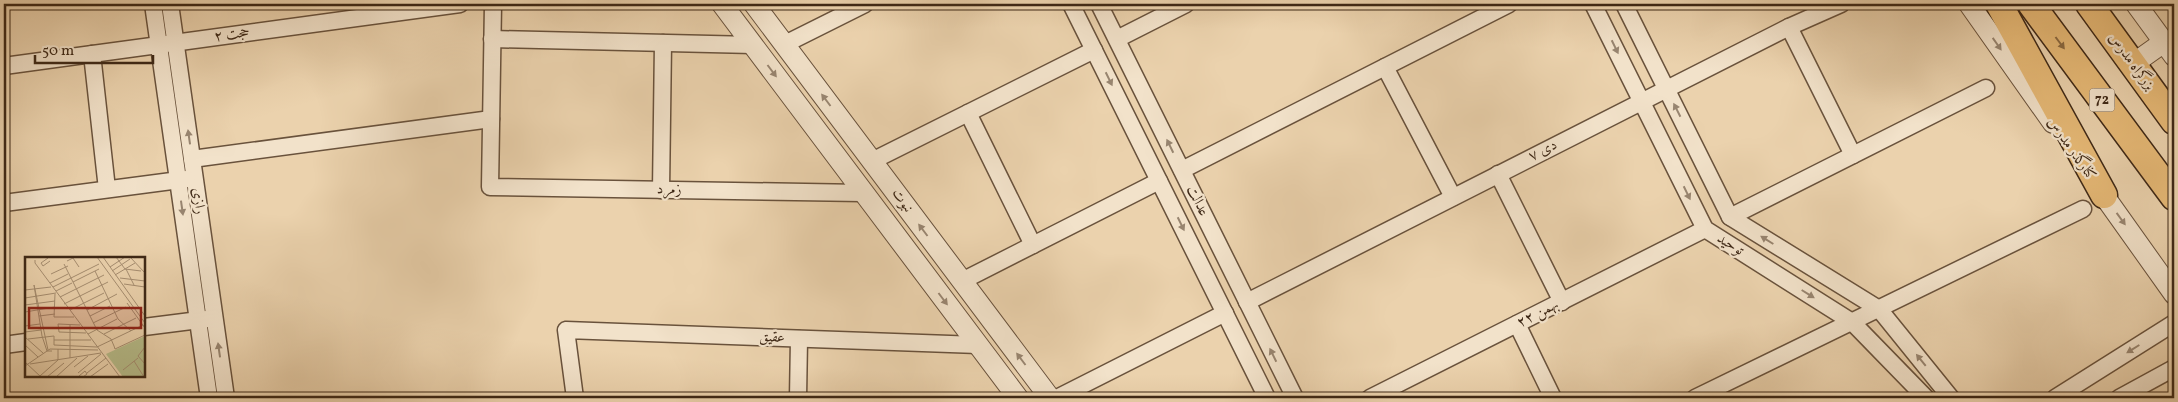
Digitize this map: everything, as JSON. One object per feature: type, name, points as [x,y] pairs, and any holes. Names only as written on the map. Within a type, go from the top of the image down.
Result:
[{"type":"highway","points":[[1999,4],[2094,202]]},
{"type":"highway","name":"72","points":[[2031,4],[2174,197]]},
{"type":"highway","name":"بزرگراه مدرس","points":[[2088,4],[2174,121]]},
{"type":"street","name":"رازی","points":[[153,4],[167,44],[192,159],[187,179]]},
{"type":"street","name":"رازی","points":[[170,4],[167,44],[206,319],[209,398]]},
{"type":"street","name":"حجت ۲","points":[[4,66],[460,4]]},
{"type":"street","points":[[192,159],[491,119],[493,4]]},
{"type":"street","name":"نبوت","points":[[722,4],[1018,398]]},
{"type":"street","name":"نبوت","points":[[754,4],[1050,398]]},
{"type":"street","points":[[784,44],[865,4]]},
{"type":"street","name":"عدالت","points":[[1071,4],[1267,398]]},
{"type":"street","name":"عدالت","points":[[1099,4],[1295,398]]},
{"type":"street","points":[[1117,39],[1186,4]]},
{"type":"street","points":[[1182,170],[1509,4]]},
{"type":"street","name":"توحید","points":[[1594,4],[1705,229],[1852,322],[1926,398]]},
{"type":"street","name":"توحید","points":[[1624,4],[1730,216],[1879,309],[1951,398]]},
{"type":"street","name":"۷ دی","points":[[1247,302],[1789,27],[1841,4]]},
{"type":"street","name":"کنارگذر مدرس","points":[[1969,4],[2094,202],[2174,294]]},
{"type":"street","points":[[2133,64],[2169,49],[2136,4]]},
{"type":"street","points":[[1789,27],[1853,155]]},
{"type":"street","points":[[492,39],[753,45]]},
{"type":"street","points":[[662,190],[663,43]]},
{"type":"street","points":[[872,161],[1094,50]]},
{"type":"street","points":[[92,54],[107,189]]},
{"type":"street","points":[[1385,67],[1453,197]]},
{"type":"street","points":[[1730,216],[1986,88]]},
{"type":"street","points":[[968,113],[1033,245]]},
{"type":"street","name":"زمرد","points":[[491,119],[490,187],[863,193]]},
{"type":"street","points":[[1498,174],[1562,302]]},
{"type":"street","points":[[4,203],[187,179]]},
{"type":"street","points":[[962,281],[1159,181]]},
{"type":"street","points":[[1695,398],[2094,202]]},
{"type":"street","name":"۲۲ بهمن","points":[[1370,398],[1705,229]]},
{"type":"street","points":[[1057,398],[1225,313]]},
{"type":"street","name":"رازی","points":[[206,319],[226,398]]},
{"type":"street","points":[[145,327],[206,319]]},
{"type":"street","points":[[2056,398],[2174,323]]},
{"type":"street","points":[[1517,324],[1553,398]]},
{"type":"street","name":"عقیق","points":[[574,398],[566,330],[978,345]]},
{"type":"street","points":[[798,398],[799,339]]},
{"type":"street","points":[[4,345],[25,342]]},
{"type":"street","points":[[2119,398],[2174,368]]}]
